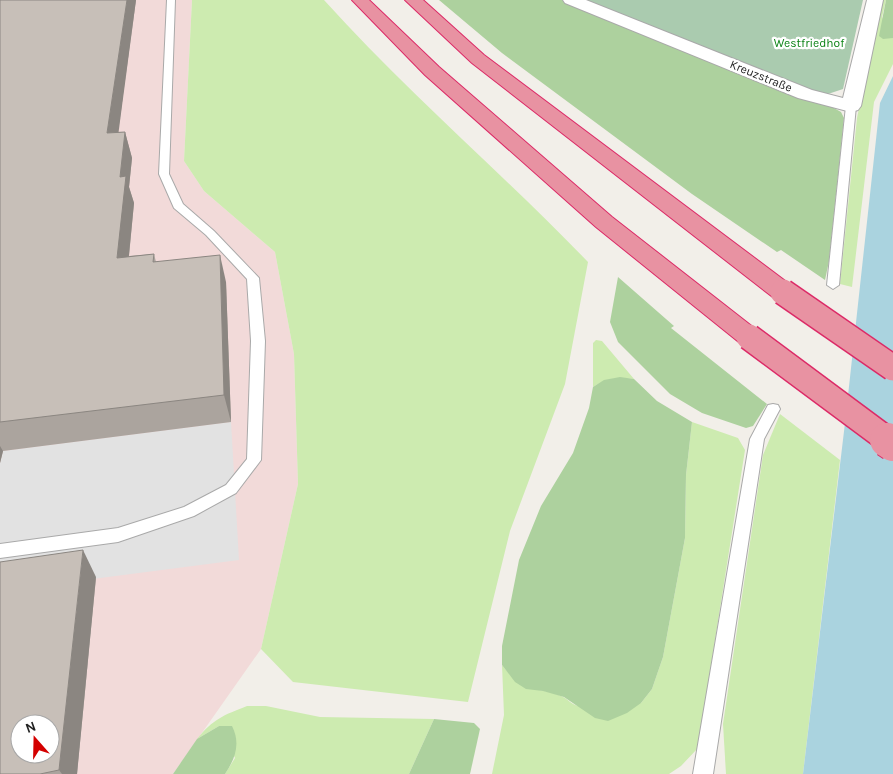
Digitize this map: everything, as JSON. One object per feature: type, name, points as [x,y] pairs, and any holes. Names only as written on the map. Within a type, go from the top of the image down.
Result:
[{"type":"highway","points":[[360,0],[432,71],[604,222],[749,337],[893,444]]},
{"type":"highway","points":[[413,0],[478,58],[783,292],[893,368]]},
{"type":"street","name":"Kreuzstraße","points":[[571,0],[805,94],[851,106]]},
{"type":"street","points":[[851,106],[874,0]]},
{"type":"lane","points":[[0,551],[118,535],[189,512],[231,489],[254,460],[258,341],[253,278],[210,233],[178,206],[164,174],[171,0]]},
{"type":"lane","points":[[833,285],[851,106]]},
{"type":"lane","points":[[703,774],[757,439],[773,409]]},
{"type":"shaded area","points":[[0,0],[192,0],[184,161],[204,191],[275,252],[294,354],[298,484],[261,649],[173,774],[0,774]]},
{"type":"shaded area","points":[[231,422],[239,560],[0,591],[0,463],[3,451]]},
{"type":"green space","points":[[192,0],[324,0],[421,100],[588,262],[565,384],[510,531],[468,702],[293,682],[261,649],[298,484],[294,354],[275,252],[204,191],[184,161]]},
{"type":"green space","points":[[439,0],[562,0],[825,103],[841,112],[844,118],[829,261],[825,280],[781,250],[777,252],[692,194],[502,53]]},
{"type":"green space","name":"Westfriedhof","points":[[583,0],[863,0],[843,89],[828,94],[807,89]]},
{"type":"green space","points":[[881,0],[886,0],[882,17],[893,38],[893,64],[874,102],[852,287],[840,284],[857,118]]},
{"type":"green space","points":[[886,0],[893,0],[893,38],[883,39],[879,36]]},
{"type":"green space","points":[[618,277],[674,326],[671,328],[767,404],[753,426],[746,428],[702,413],[670,394],[618,342],[610,322]]},
{"type":"green space","points":[[596,340],[602,341],[634,379],[613,379],[593,387],[593,343]]},
{"type":"green space","points":[[620,377],[634,379],[657,401],[692,422],[686,475],[685,538],[663,657],[652,689],[641,703],[627,713],[608,721],[595,718],[564,697],[543,691],[526,689],[515,682],[502,665],[502,646],[519,560],[541,506],[573,453],[589,408],[593,387],[604,380]]},
{"type":"green space","points":[[780,414],[840,460],[803,774],[726,774],[723,724],[763,455]]},
{"type":"green space","points":[[692,422],[738,438],[745,450],[698,748],[681,766],[669,774],[492,774],[504,715],[502,665],[510,675],[528,688],[550,692],[578,706],[641,703],[652,689],[663,657],[685,538],[686,475]]},
{"type":"green space","points":[[247,706],[266,706],[320,717],[434,719],[409,774],[225,774],[235,758],[219,726],[197,739],[219,718]]},
{"type":"green space","points":[[434,719],[474,723],[480,729],[470,774],[409,774]]},
{"type":"green space","points":[[219,726],[232,726],[236,739],[236,751],[232,763],[225,774],[173,774],[197,739]]},
{"type":"water","points":[[893,76],[893,774],[803,774],[845,423],[880,103]]},
{"type":"building","points":[[0,0],[127,0],[107,133],[125,132],[120,177],[126,176],[117,258],[154,254],[153,262],[220,255],[224,395],[0,422]]},
{"type":"building","points":[[83,550],[60,761],[60,714],[10,714],[10,764],[60,764],[59,770],[40,774],[0,774],[0,562]]}]
